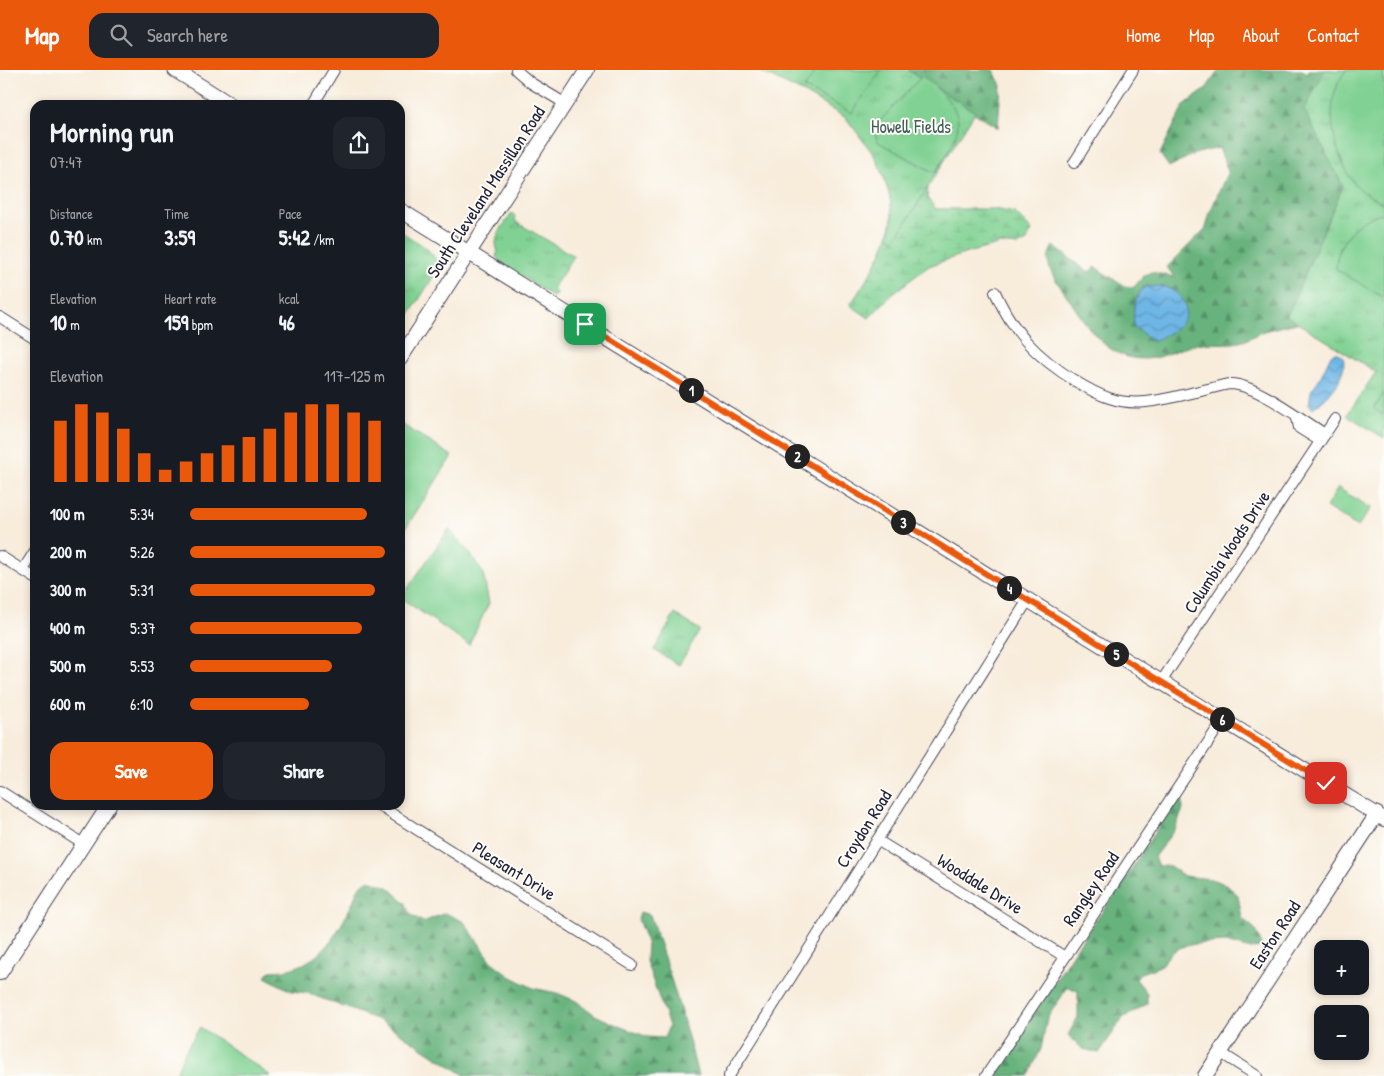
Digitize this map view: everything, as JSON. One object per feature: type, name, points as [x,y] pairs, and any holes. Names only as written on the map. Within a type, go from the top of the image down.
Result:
[{"type":"main road","points":[[175,70],[224,100]]},
{"type":"main road","name":"South Cleveland Massillon Road","points":[[405,351],[587,70]]},
{"type":"main road","points":[[405,213],[1380,816]]},
{"type":"main road","points":[[0,973],[105,810]]},
{"type":"main road","name":"Easton Road","points":[[1205,1076],[1380,816]]},
{"type":"street","points":[[316,100],[334,70]]},
{"type":"street","points":[[516,70],[531,83],[566,104]]},
{"type":"street","points":[[1074,163],[1133,70]]},
{"type":"street","points":[[995,292],[1003,309],[1018,332],[1039,356],[1053,367],[1102,397],[1127,402],[1146,402],[1230,384],[1255,390],[1297,417],[1299,428],[1322,438]]},
{"type":"street","points":[[0,316],[30,336]]},
{"type":"street","name":"Columbia Woods Drive","points":[[1161,682],[1335,419]]},
{"type":"street","points":[[0,556],[30,575]]},
{"type":"street","points":[[23,570],[30,559]]},
{"type":"street","name":"Croydon Road","points":[[729,1076],[1028,600]]},
{"type":"street","name":"Rangley Road","points":[[986,1076],[1223,720]]},
{"type":"street","points":[[0,790],[30,810]]},
{"type":"street","points":[[31,810],[83,844]]},
{"type":"street","name":"Pleasant Drive","points":[[386,810],[632,965]]},
{"type":"street","name":"Wooddale Drive","points":[[877,840],[1065,957]]},
{"type":"street","points":[[1220,1053],[1257,1076]]},
{"type":"green space","name":"Howell Fields","points":[[757,70],[907,70],[975,112],[895,240],[888,236],[892,216],[890,197],[883,174],[874,155],[846,118],[804,93]]},
{"type":"green space","points":[[817,70],[881,70],[852,113],[804,88]]},
{"type":"green space","points":[[907,70],[993,70],[1001,85],[998,128]]},
{"type":"green space","points":[[1219,70],[1302,70],[1308,73],[1309,70],[1333,70],[1343,186],[1308,320],[1264,331],[1242,341],[1198,344],[1154,358],[1138,359],[1125,356],[1112,350],[1092,332],[1051,272],[1048,259],[1049,253],[1053,246],[1087,271],[1092,271],[1095,267],[1124,286],[1134,287],[1144,276],[1151,272],[1174,277],[1167,267],[1206,228],[1210,212],[1228,171],[1219,148],[1194,154],[1169,167],[1160,154],[1184,105],[1205,90]]},
{"type":"green space","points":[[1325,70],[1384,70],[1384,438],[1347,415],[1376,372],[1287,316],[1343,186],[1304,110]]},
{"type":"green space","points":[[1346,70],[1384,70],[1384,204],[1367,194],[1351,179],[1337,147],[1332,113],[1333,102],[1337,86]]},
{"type":"green space","points":[[922,76],[948,100],[955,110],[958,120],[953,142],[935,173],[878,142],[876,136],[877,124]]},
{"type":"green space","points":[[884,178],[928,187],[927,198],[936,209],[994,209],[1015,213],[1032,230],[1027,241],[1018,246],[1001,244],[929,266],[893,293],[869,318],[850,305],[877,262],[888,238],[892,215]]},
{"type":"green space","points":[[512,213],[515,216],[516,222],[574,256],[554,287],[554,292],[557,294],[553,297],[496,257],[498,251],[496,246],[497,236]]},
{"type":"green space","points":[[1384,213],[1384,298],[1336,269],[1340,249],[1350,232],[1365,220]]},
{"type":"green space","points":[[405,234],[430,252],[437,264],[437,271],[405,322]]},
{"type":"green space","points":[[1384,393],[1384,415],[1374,409]]},
{"type":"green space","points":[[405,426],[452,456],[405,529]]},
{"type":"green space","points":[[1338,488],[1371,508],[1358,527],[1326,507]]},
{"type":"green space","points":[[449,529],[471,555],[483,573],[489,603],[469,645],[405,601],[405,592]]},
{"type":"green space","points":[[675,614],[700,630],[679,665],[654,650]]},
{"type":"green space","points":[[1181,796],[1183,809],[1175,829],[1154,857],[1158,866],[1170,866],[1184,876],[1211,879],[1228,885],[1238,896],[1242,918],[1256,930],[1262,946],[1251,949],[1225,942],[1194,944],[1179,948],[1171,953],[1160,966],[1141,973],[1136,979],[1147,993],[1147,1004],[1123,1018],[1099,1053],[1083,1049],[1068,1035],[1078,1017],[1078,991],[1068,987],[1047,1018],[1041,1049],[1028,1076],[991,1076],[1036,1011],[1074,951],[1120,887],[1174,802]]},
{"type":"green space","points":[[369,880],[388,887],[405,902],[410,914],[423,922],[445,913],[464,922],[493,963],[510,976],[533,988],[557,993],[576,1001],[595,1015],[621,1027],[648,1037],[664,1038],[669,1026],[646,961],[647,943],[638,919],[640,912],[650,915],[688,1035],[698,1076],[466,1076],[381,1021],[307,993],[291,991],[265,977],[270,971],[285,970],[298,966],[320,953],[336,933],[358,889]]},
{"type":"green space","points":[[200,1027],[271,1076],[175,1076],[184,1053]]},
{"type":"water","points":[[1159,286],[1173,290],[1184,302],[1186,312],[1179,326],[1154,342],[1134,327],[1134,305],[1144,287]]},
{"type":"water","points":[[1335,352],[1343,356],[1343,371],[1340,379],[1331,393],[1312,408],[1309,404],[1311,391],[1320,378],[1331,355]]},
{"type":"route","points":[[585,324],[1326,783]]}]
